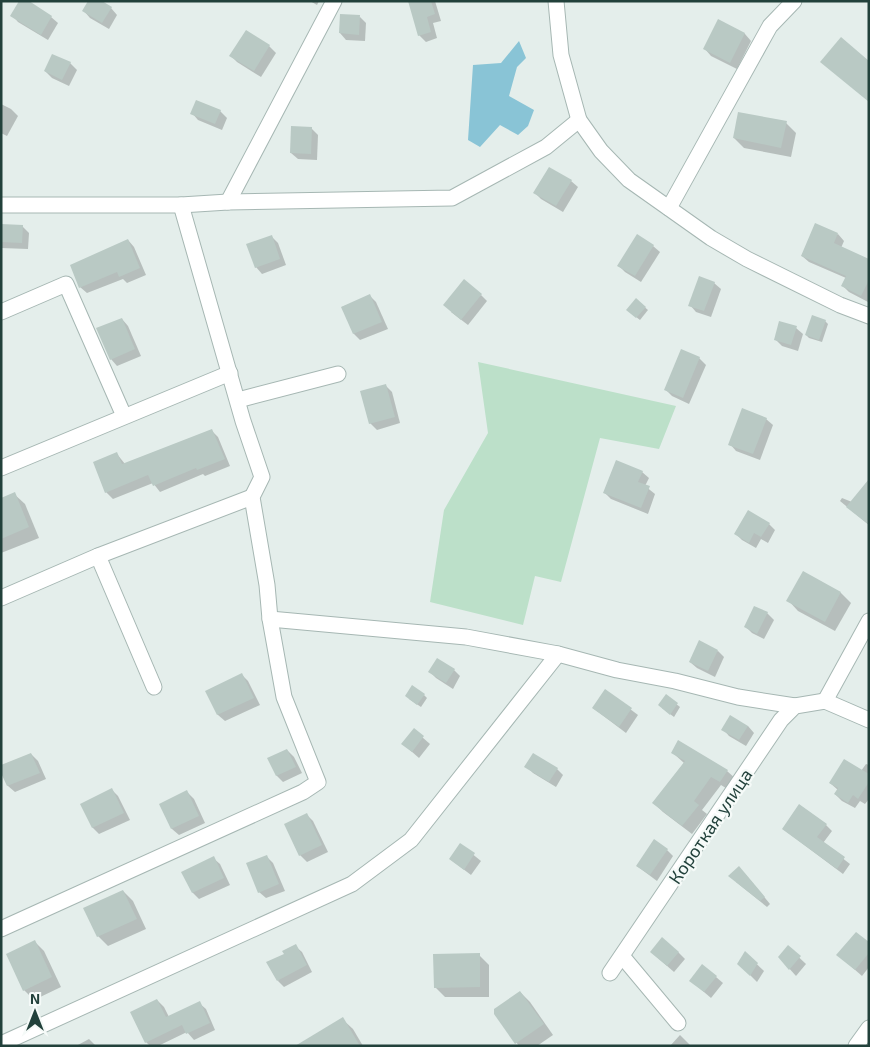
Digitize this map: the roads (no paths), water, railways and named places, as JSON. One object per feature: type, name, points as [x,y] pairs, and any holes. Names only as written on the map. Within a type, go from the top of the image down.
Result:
[{"type":"street","points":[[228,202],[334,1]]},
{"type":"street","points":[[556,1],[561,55],[579,120],[601,151],[629,180],[711,238],[747,259],[869,316]]},
{"type":"street","points":[[669,208],[770,26],[794,1]]},
{"type":"street","points":[[1,205],[181,205],[228,202],[452,198],[546,147],[579,120]]},
{"type":"street","points":[[1,929],[303,792],[318,782],[284,697],[270,619],[267,585],[252,497],[262,477],[243,421],[181,205]]},
{"type":"street","points":[[1,312],[66,284],[124,416]]},
{"type":"street","points":[[1,468],[230,373]]},
{"type":"street","points":[[238,400],[338,374]]},
{"type":"street","points":[[1,598],[98,556],[252,497]]},
{"type":"street","points":[[98,556],[154,687]]},
{"type":"street","points":[[270,619],[466,637],[558,654],[617,670],[675,681],[738,697],[795,706],[825,701],[869,720]]},
{"type":"street","points":[[825,701],[869,621]]},
{"type":"street","points":[[1,1044],[352,884],[411,840],[558,654]]},
{"type":"street","name":"Короткая улица","points":[[610,973],[781,720],[795,706]]},
{"type":"street","points":[[622,956],[678,1023]]},
{"type":"street","points":[[856,1046],[869,1028]]},
{"type":"water","points":[[519,41],[526,58],[517,67],[509,96],[534,110],[528,126],[518,135],[500,125],[480,147],[468,140],[473,65],[501,63]]}]
